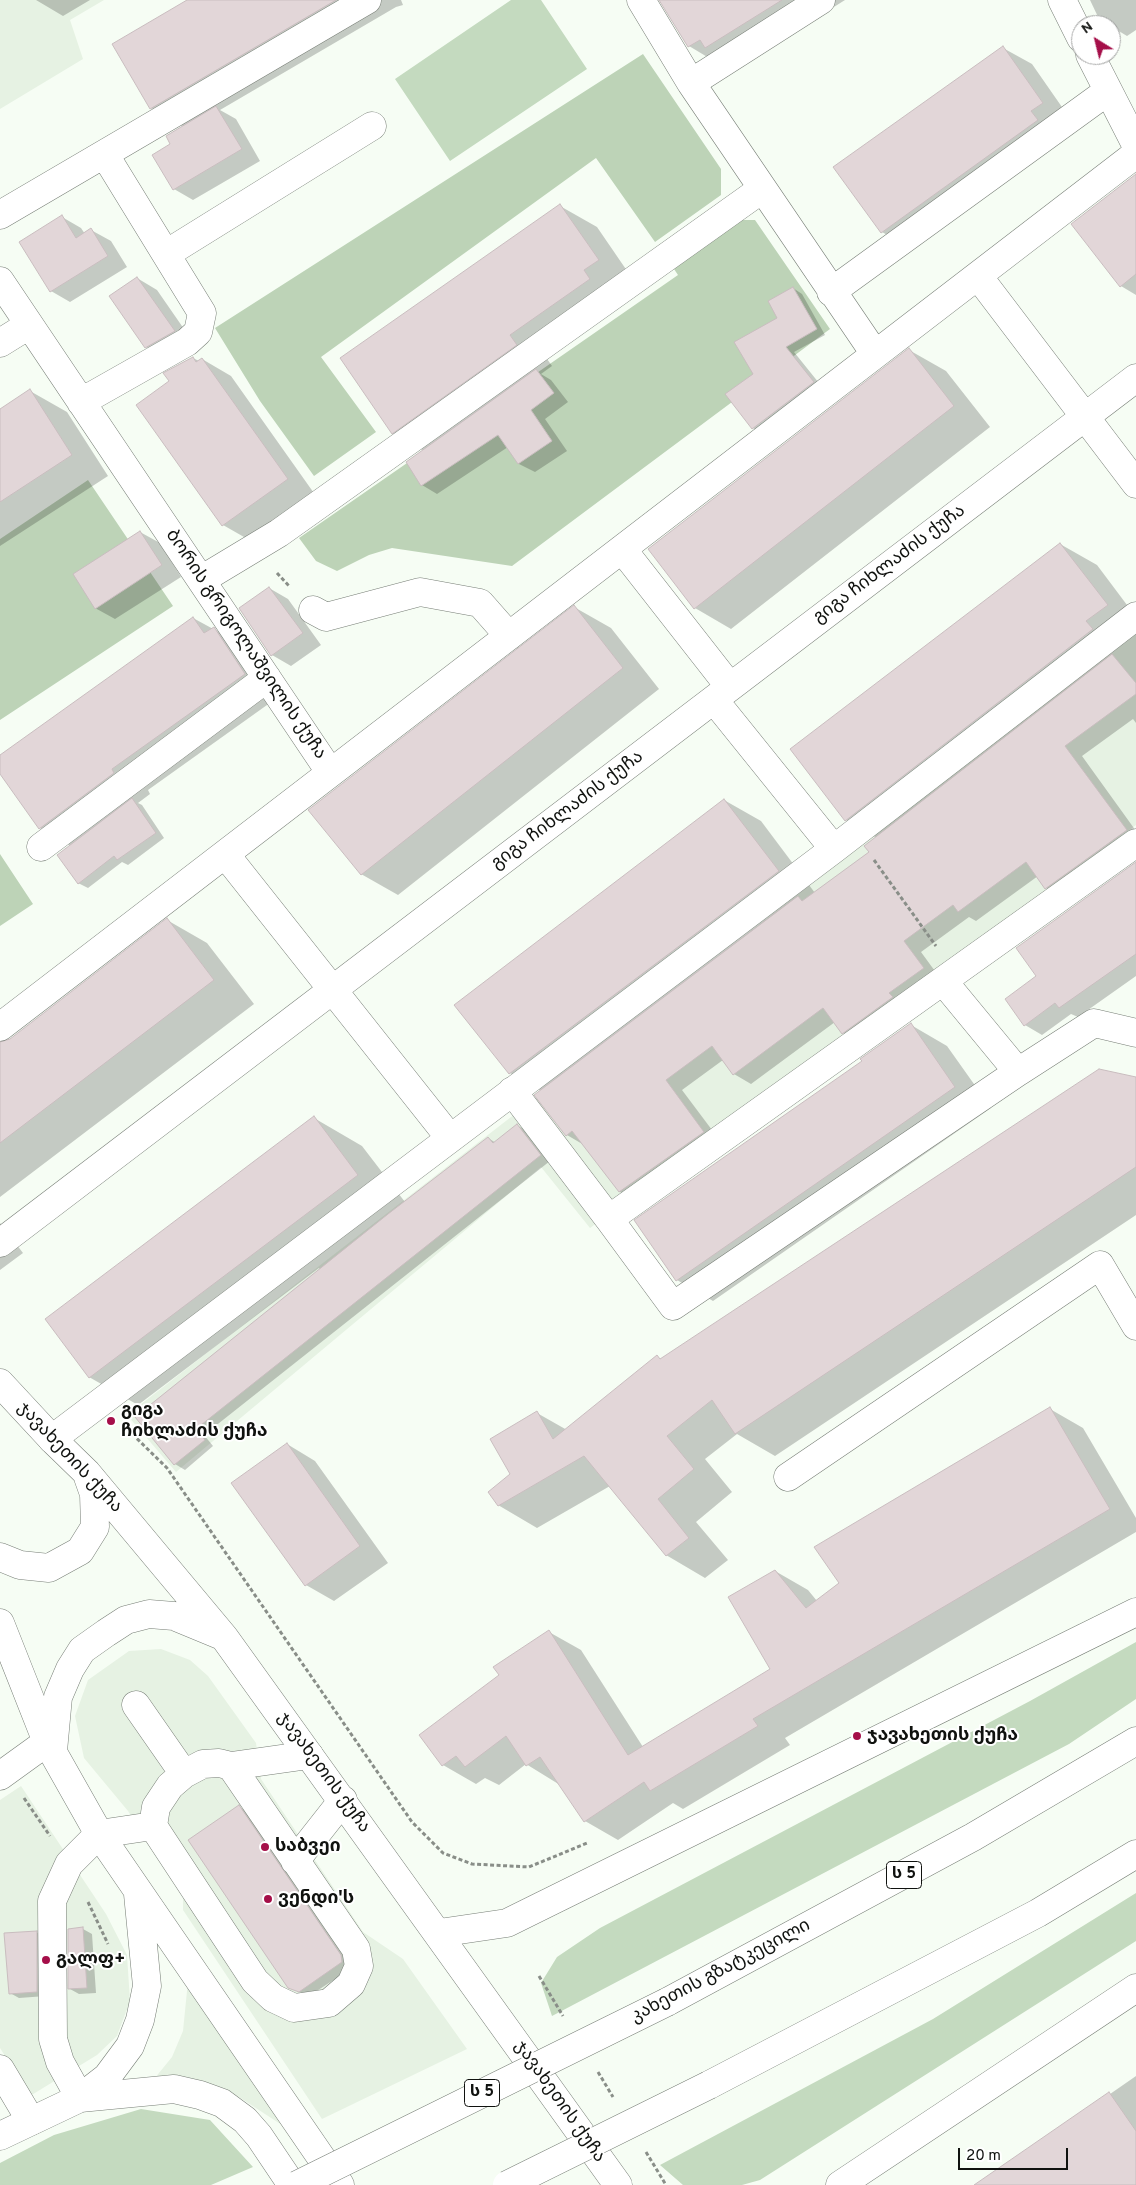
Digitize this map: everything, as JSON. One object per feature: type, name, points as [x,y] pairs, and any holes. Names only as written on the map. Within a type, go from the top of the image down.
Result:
[{"type":"main road","points":[[0,215],[368,0]]},
{"type":"main road","points":[[641,0],[691,82],[831,292],[875,354]]},
{"type":"main road","points":[[691,82],[821,0]]},
{"type":"main road","points":[[1062,0],[1071,18]]},
{"type":"main road","points":[[1095,65],[1136,145]]},
{"type":"main road","points":[[831,292],[1108,91]]},
{"type":"main road","points":[[166,254],[372,126]]},
{"type":"main road","points":[[330,772],[1136,154]]},
{"type":"main road","points":[[81,402],[187,342],[198,332],[202,313],[105,155]]},
{"type":"main road","points":[[201,580],[254,550],[762,189]]},
{"type":"main road","points":[[978,276],[1136,484]]},
{"type":"main road","name":"ბორის გრიგოლაშვილის ქუჩა","points":[[0,281],[330,772],[0,1027]]},
{"type":"main road","points":[[0,343],[29,325]]},
{"type":"main road","name":"გიგა ჩიხლაძის ქუჩა","points":[[0,1243],[1136,378]]},
{"type":"main road","points":[[622,549],[722,693],[844,841]]},
{"type":"main road","points":[[313,610],[326,617],[420,592],[480,603],[509,636]]},
{"type":"main road","points":[[52,1439],[844,841],[1136,616]]},
{"type":"main road","points":[[41,847],[268,678]]},
{"type":"main road","points":[[609,1219],[1136,842]]},
{"type":"main road","points":[[225,854],[450,1138]]},
{"type":"main road","points":[[949,976],[1018,1072]]},
{"type":"main road","points":[[512,1091],[673,1306],[1018,1072],[1094,1023],[1136,1033]]},
{"type":"main road","points":[[788,1477],[1100,1265],[1136,1326]]},
{"type":"main road","name":"ჯავახეთის ქუჩა","points":[[0,1383],[52,1439],[87,1473],[224,1637],[439,1933],[618,2185]]},
{"type":"main road","points":[[0,1557],[20,1566],[49,1568],[80,1551],[95,1528],[94,1494],[87,1473]]},
{"type":"main road","points":[[439,1933],[508,1923],[1136,1612]]},
{"type":"main road","points":[[50,1747],[58,1698],[70,1669],[82,1650],[126,1620],[149,1614],[174,1616],[224,1637]]},
{"type":"main road","points":[[0,1623],[7,1661],[50,1747],[99,1834],[340,2185]]},
{"type":"main road","points":[[136,1705],[184,1774]]},
{"type":"main road","name":"კახეთის გზატკეცილი","points":[[296,2185],[667,2002],[973,1837],[1136,1741]]},
{"type":"main road","points":[[0,1776],[50,1747]]},
{"type":"main road","points":[[231,1766],[356,1950],[359,1966],[351,1984],[329,2003],[294,2008],[273,1998],[255,1981],[153,1826],[156,1807],[170,1786],[184,1774],[203,1764],[218,1763],[231,1766],[309,1755]]},
{"type":"main road","points":[[295,1860],[343,1800]]},
{"type":"main road","points":[[80,2098],[60,2062],[53,2040],[52,1901],[69,1864],[99,1834],[153,1826]]},
{"type":"main road","points":[[507,2185],[709,2085],[1038,1913],[1136,1854]]},
{"type":"main road","points":[[0,2136],[80,2098],[107,2077],[130,2046],[140,2020],[147,1986],[138,1892]]},
{"type":"main road","points":[[840,2185],[1136,1988]]},
{"type":"main road","points":[[0,2068],[31,2121]]},
{"type":"main road","points":[[80,2098],[174,2089],[200,2095],[222,2103],[245,2120],[259,2136],[292,2185]]},
{"type":"path","points":[[254,550],[313,610]]},
{"type":"path","points":[[844,841],[949,976]]},
{"type":"path","points":[[100,1402],[167,1468],[412,1822],[443,1852],[472,1864],[529,1867],[592,1842]]},
{"type":"path","points":[[539,1976],[564,2018]]},
{"type":"path","points":[[595,2068],[615,2101]]},
{"type":"path","points":[[646,2152],[666,2185]]},
{"type":"shaded area","points":[[0,0],[104,0],[70,20],[83,59],[0,109]]},
{"type":"shaded area","points":[[1136,632],[1136,825],[590,1228],[541,1167],[176,1472],[127,1415]]},
{"type":"shaded area","points":[[161,1649],[190,1660],[208,1676],[256,1743],[261,1779],[363,1932],[403,1959],[467,2049],[322,2119],[183,1910],[183,1895],[128,1811],[84,1758],[75,1716],[88,1680],[129,1651]]},
{"type":"shaded area","points":[[21,1786],[106,1914],[127,1955],[130,2001],[117,2036],[97,2055],[30,2096],[0,2048],[0,1800]]},
{"type":"shaded area","points":[[188,1981],[288,2129],[239,2097],[217,2087],[150,2084],[172,2057],[183,2031]]},
{"type":"green space","points":[[511,0],[541,0],[587,69],[450,161],[395,79]]},
{"type":"green space","points":[[643,54],[721,169],[721,195],[655,242],[596,158],[321,357],[376,432],[314,476],[260,401],[215,328]]},
{"type":"green space","points":[[740,220],[755,220],[830,329],[512,566],[392,548],[369,555],[337,571],[316,561],[299,538],[678,275],[672,266]]},
{"type":"green space","points":[[88,480],[173,606],[0,720],[0,539]]},
{"type":"green space","points":[[0,854],[33,904],[0,926]]},
{"type":"green space","points":[[1136,1642],[1136,1699],[1069,1744],[552,2016],[541,1983],[557,1957],[600,1928],[1030,1701]]},
{"type":"green space","points":[[1136,1893],[1136,1941],[760,2180],[742,2185],[683,2185],[660,2165],[933,2019]]},
{"type":"green space","points":[[141,2109],[210,2120],[253,2167],[211,2185],[0,2185],[0,2163],[54,2135]]},
{"type":"building","points":[[187,0],[336,0],[150,109],[112,44]]},
{"type":"building","points":[[659,0],[782,0],[705,48],[700,40],[688,47]]},
{"type":"building","points":[[1003,46],[1043,103],[1031,111],[1038,120],[881,233],[833,167]]},
{"type":"building","points":[[216,106],[242,149],[173,190],[152,155],[170,144],[166,136]]},
{"type":"building","points":[[1136,174],[1136,274],[1120,287],[1071,224]]},
{"type":"building","points":[[560,204],[599,260],[584,270],[590,279],[510,335],[517,345],[392,434],[340,358]]},
{"type":"building","points":[[62,215],[76,238],[91,228],[108,256],[50,292],[19,242]]},
{"type":"building","points":[[137,277],[175,331],[145,348],[109,296]]},
{"type":"building","points":[[793,287],[817,329],[786,347],[814,382],[752,429],[725,394],[753,374],[734,342],[777,318],[768,301]]},
{"type":"building","points":[[909,348],[954,406],[694,609],[648,549]]},
{"type":"building","points":[[193,357],[196,362],[202,358],[288,479],[222,526],[136,405],[169,381],[163,373]]},
{"type":"building","points":[[536,369],[554,393],[531,410],[552,441],[518,464],[498,435],[421,486],[406,462]]},
{"type":"building","points":[[30,389],[72,455],[0,502],[0,409]]},
{"type":"building","points":[[140,531],[162,565],[95,609],[73,574]]},
{"type":"building","points":[[1060,543],[1108,605],[1086,621],[1093,629],[845,821],[790,749]]},
{"type":"building","points":[[269,587],[303,633],[271,656],[239,608]]},
{"type":"building","points":[[574,605],[623,668],[361,875],[308,810]]},
{"type":"building","points":[[193,617],[204,633],[214,627],[245,674],[112,769],[114,773],[39,829],[0,774],[0,755]]},
{"type":"building","points":[[1112,654],[1136,683],[1136,694],[1065,746],[1127,830],[1045,889],[1026,862],[958,912],[953,905],[904,941],[924,968],[889,993],[893,997],[842,1034],[823,1008],[733,1075],[712,1046],[666,1080],[704,1132],[619,1192],[572,1131],[566,1136],[534,1095],[798,896],[802,901],[869,852],[864,846]]},
{"type":"building","points":[[132,798],[156,833],[117,860],[114,856],[78,884],[57,855]]},
{"type":"building","points":[[724,799],[779,871],[509,1074],[454,1005]]},
{"type":"building","points":[[1136,862],[1136,954],[1059,1008],[1055,1003],[1024,1026],[1005,999],[1036,976],[1016,948]]},
{"type":"building","points":[[167,918],[214,980],[0,1143],[0,1042],[10,1039]]},
{"type":"building","points":[[911,1023],[955,1087],[676,1281],[634,1220],[862,1061],[860,1059]]},
{"type":"building","points":[[1099,1069],[1136,1077],[1136,1167],[735,1434],[712,1400],[667,1436],[694,1469],[658,1499],[689,1538],[666,1556],[584,1456],[498,1506],[488,1492],[510,1474],[490,1439],[537,1411],[553,1439],[657,1355],[660,1359]]},
{"type":"building","points":[[314,1116],[358,1175],[89,1378],[45,1319]]},
{"type":"building","points":[[517,1124],[541,1155],[196,1429],[205,1440],[174,1465],[135,1417],[388,1214],[488,1137],[493,1143]]},
{"type":"building","points":[[1050,1407],[1110,1509],[753,1719],[758,1726],[650,1791],[644,1782],[584,1822],[540,1757],[526,1766],[506,1736],[465,1767],[456,1756],[442,1766],[419,1735],[499,1675],[493,1667],[549,1630],[628,1755],[770,1669],[728,1597],[775,1570],[806,1608],[839,1583],[814,1547]]},
{"type":"building","points":[[287,1443],[360,1546],[305,1586],[231,1483]]},
{"type":"building","points":[[239,1805],[341,1955],[342,1962],[299,1992],[288,1988],[188,1840]]},
{"type":"building","points":[[83,1927],[87,1988],[68,1989],[68,1929]]},
{"type":"building","points":[[37,1931],[37,1992],[9,1994],[4,1933]]},
{"type":"building","points":[[1109,2092],[1136,2131],[1136,2185],[974,2185]]},
{"type":"place","name":"გიგა ჩიხლაძის ქუჩა","points":[[111,1421]]},
{"type":"place","name":"ჯავახეთის ქუჩა","points":[[857,1736]]},
{"type":"place","name":"საბვეი","points":[[265,1847]]},
{"type":"place","name":"ვენდი'ს","points":[[268,1899]]},
{"type":"place","name":"გალფ+","points":[[46,1960]]}]
